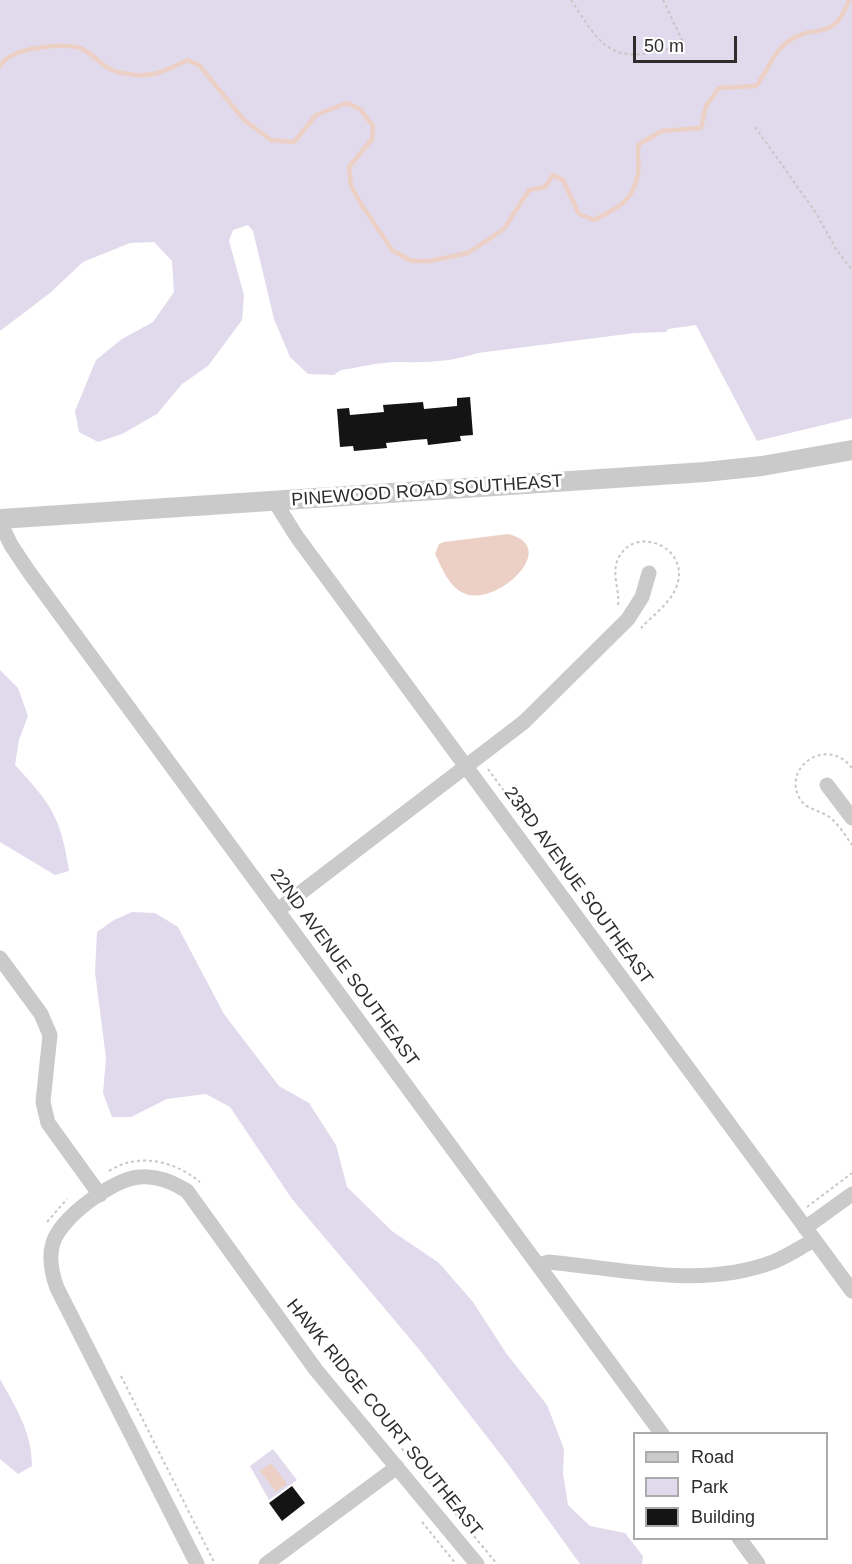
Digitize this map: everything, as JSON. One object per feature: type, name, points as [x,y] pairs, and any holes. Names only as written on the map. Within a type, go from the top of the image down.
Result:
[{"type":"street","name":"PINEWOOD ROAD SOUTHEAST","points":[[0,521],[705,472],[773,464],[852,450]]},
{"type":"street","name":"23RD AVENUE SOUTHEAST","points":[[275,502],[289,526],[852,1292]]},
{"type":"street","name":"22ND AVENUE SOUTHEAST","points":[[0,521],[10,545],[29,572],[661,1432]]},
{"type":"street","points":[[278,910],[524,722],[628,619],[642,597],[649,573]]},
{"type":"street","points":[[827,785],[852,818]]},
{"type":"street","points":[[0,957],[41,1014],[50,1035],[43,1102],[48,1123],[100,1195]]},
{"type":"street","name":"HAWK RIDGE COURT SOUTHEAST","points":[[197,1564],[53,1277],[51,1254],[53,1241],[68,1219],[117,1184],[139,1177],[164,1179],[187,1191],[295,1342],[477,1564]]},
{"type":"street","points":[[539,1265],[549,1262],[628,1272],[711,1275],[766,1264],[810,1234],[852,1194]]},
{"type":"street","points":[[266,1564],[397,1467]]},
{"type":"street","points":[[740,1540],[758,1564]]},
{"type":"path","points":[[571,0],[611,50],[622,55],[636,56],[677,46],[682,40],[663,0]]},
{"type":"path","points":[[755,127],[816,213],[836,249],[852,270]]},
{"type":"path","points":[[852,768],[844,758],[826,753],[818,754],[803,765],[798,772],[797,781],[800,799],[806,806],[834,821],[852,845]]},
{"type":"path","points":[[487,768],[608,933]]},
{"type":"path","points":[[807,1207],[852,1173]]},
{"type":"path","points":[[121,1376],[215,1564]]},
{"type":"path","points":[[389,1433],[497,1564]]},
{"type":"green space","points":[[0,0],[852,0],[852,418],[757,441],[696,325],[668,329],[666,332],[635,333],[478,353],[440,361],[380,363],[341,370],[334,375],[308,374],[290,357],[274,319],[253,231],[248,225],[233,230],[229,241],[244,295],[242,320],[208,366],[182,384],[157,414],[122,434],[98,442],[79,432],[75,411],[96,360],[122,339],[153,322],[174,292],[172,261],[154,242],[130,243],[83,262],[50,293],[0,331]]},
{"type":"green space","points":[[0,670],[18,688],[28,716],[19,740],[15,765],[38,790],[52,812],[62,837],[69,871],[55,875],[0,842]]},
{"type":"green space","points":[[132,912],[155,913],[178,927],[224,1014],[279,1086],[309,1103],[336,1145],[347,1187],[392,1231],[439,1263],[473,1302],[506,1353],[547,1405],[564,1449],[563,1473],[568,1505],[590,1526],[625,1533],[643,1556],[642,1564],[580,1564],[505,1460],[418,1348],[292,1199],[230,1107],[206,1094],[167,1099],[131,1117],[112,1117],[103,1093],[106,1058],[95,972],[97,932],[114,920]]},
{"type":"green space","points":[[0,1379],[22,1421],[29,1442],[32,1466],[18,1474],[0,1459]]},
{"type":"green space","points":[[273,1449],[297,1480],[269,1500],[250,1466]]},
{"type":"shaded area","points":[[508,534],[523,541],[529,551],[527,562],[507,584],[493,592],[479,595],[460,591],[447,577],[435,554],[439,544],[444,542]]},
{"type":"shaded area","points":[[271,1463],[287,1484],[276,1492],[260,1471]]},
{"type":"building","points":[[470,397],[473,435],[460,436],[461,441],[428,445],[427,439],[414,440],[386,443],[387,448],[354,451],[353,446],[340,447],[337,409],[349,408],[350,415],[384,412],[383,405],[423,402],[424,409],[457,406],[457,398]]},
{"type":"building","points":[[292,1486],[305,1503],[282,1521],[269,1503]]},
{"type":"waterway","points":[[0,66],[6,60],[24,51],[58,46],[77,47],[91,54],[112,70],[135,75],[156,74],[187,60],[199,65],[244,120],[271,140],[294,142],[316,115],[347,103],[360,109],[373,126],[372,139],[349,167],[351,186],[393,251],[412,261],[430,261],[468,253],[504,229],[529,190],[545,187],[553,175],[563,180],[579,214],[594,220],[617,207],[629,197],[636,182],[639,144],[662,131],[701,128],[706,106],[719,88],[756,86],[773,58],[785,44],[805,33],[829,28],[843,14],[849,0]]}]
